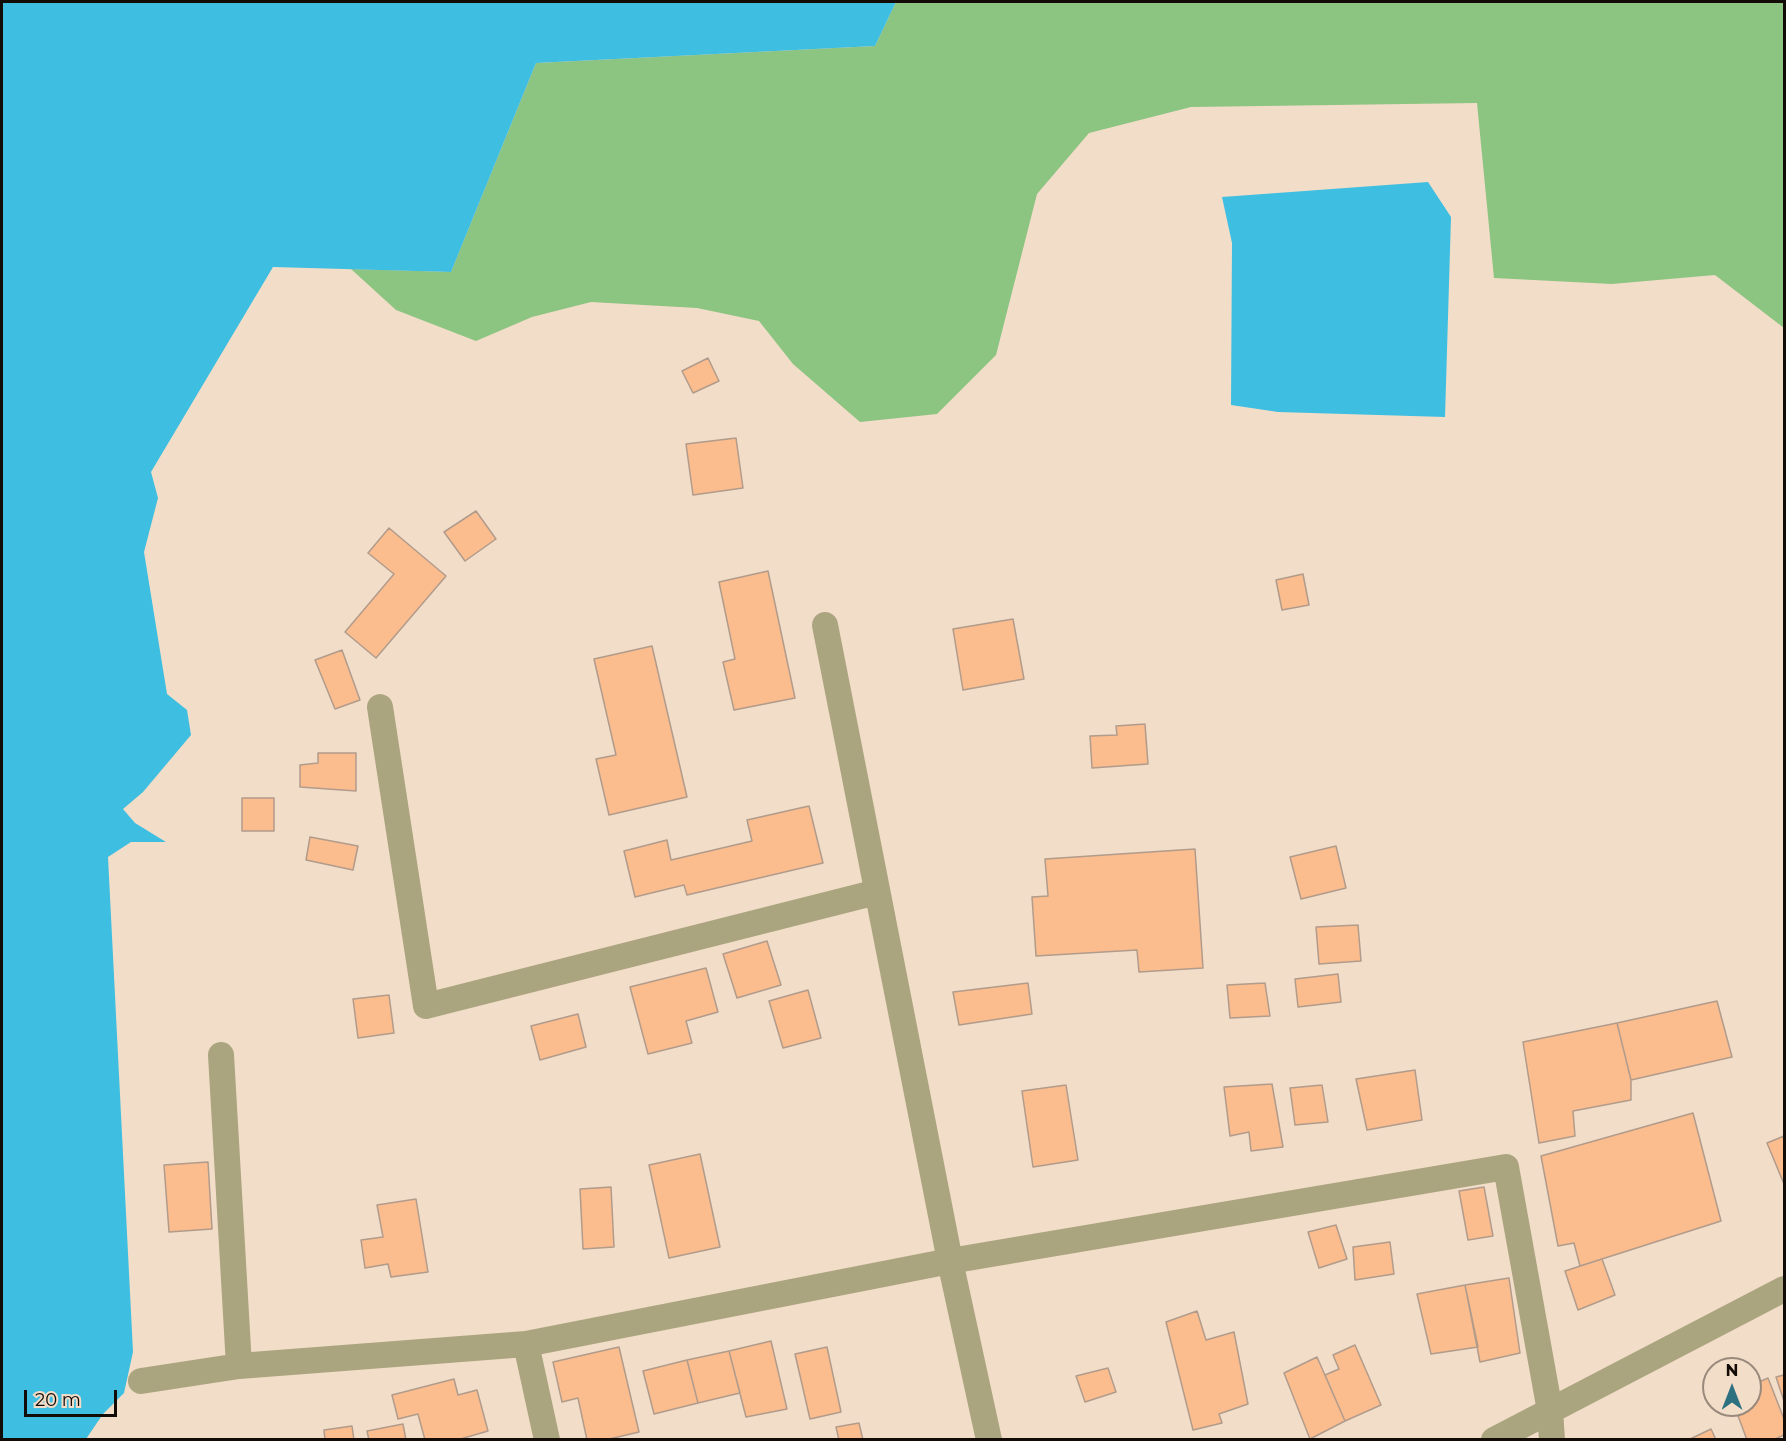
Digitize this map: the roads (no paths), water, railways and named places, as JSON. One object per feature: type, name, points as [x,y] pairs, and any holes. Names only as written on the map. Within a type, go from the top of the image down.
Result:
[{"type":"street","points":[[825,625],[950,1261],[989,1440]]},
{"type":"street","points":[[380,707],[426,1006],[877,892]]},
{"type":"street","points":[[221,1055],[239,1366]]},
{"type":"street","points":[[141,1381],[239,1366],[526,1344],[950,1261],[1506,1167],[1550,1411],[1552,1440]]},
{"type":"street","points":[[1494,1440],[1785,1289]]},
{"type":"street","points":[[526,1344],[547,1440]]},
{"type":"water","points":[[2,2],[896,2],[875,46],[536,63],[451,272],[273,267],[151,472],[158,498],[144,552],[167,694],[187,710],[191,735],[143,792],[123,809],[135,823],[166,842],[131,842],[108,857],[133,1352],[124,1393],[103,1414],[86,1439],[2,1439]]},
{"type":"water","points":[[1428,182],[1451,217],[1445,417],[1278,412],[1231,405],[1232,243],[1222,197]]}]
